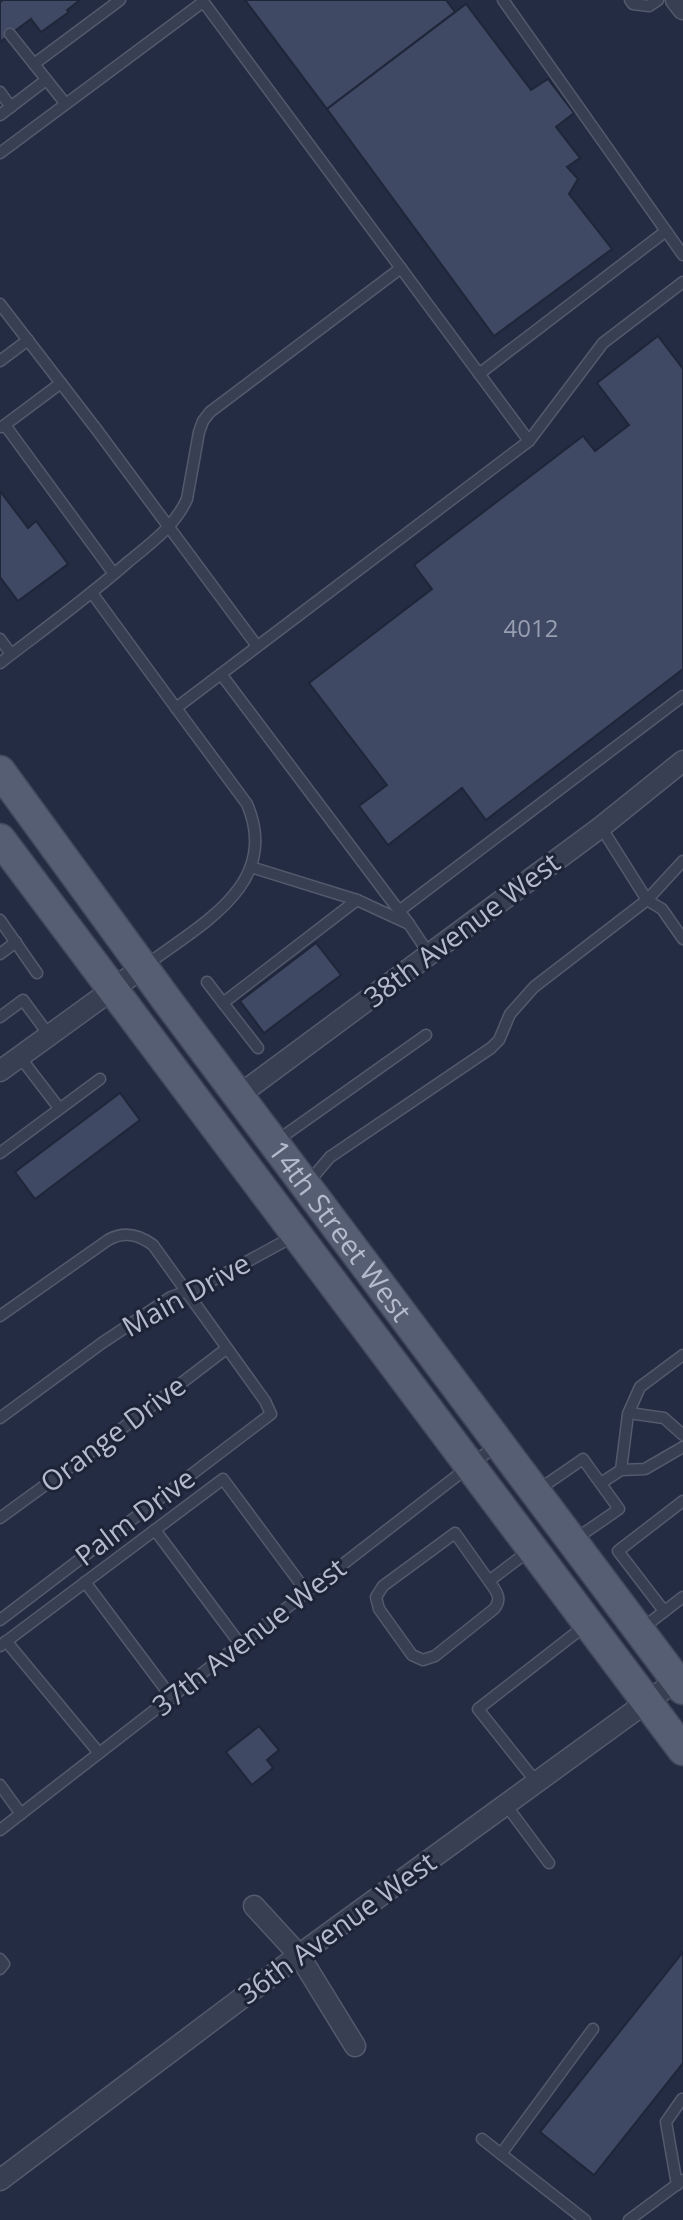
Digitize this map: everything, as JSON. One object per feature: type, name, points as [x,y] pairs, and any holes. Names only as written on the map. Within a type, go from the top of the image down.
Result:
[{"type":"main road","name":"14th Street West","points":[[0,771],[142,968],[680,1685]]},
{"type":"main road","name":"14th Street West","points":[[0,839],[683,1750]]},
{"type":"street","points":[[676,0],[683,9]]},
{"type":"street","name":"38th Avenue West","points":[[238,1096],[601,827],[683,761]]},
{"type":"street","points":[[0,1071],[142,968]]},
{"type":"street","points":[[295,1235],[306,1186]]},
{"type":"street","name":"36th Avenue West","points":[[0,2180],[299,1955],[647,1702],[680,1685]]},
{"type":"street","points":[[254,1906],[299,1955],[355,2046]]},
{"type":"lane","points":[[34,64],[120,0]]},
{"type":"lane","points":[[503,0],[683,255]]},
{"type":"lane","points":[[630,0],[633,4],[649,6],[658,0]]},
{"type":"lane","points":[[0,153],[202,1],[529,441]]},
{"type":"lane","points":[[10,34],[65,103]]},
{"type":"lane","points":[[0,115],[46,80]]},
{"type":"lane","points":[[0,92],[11,107]]},
{"type":"lane","points":[[479,374],[666,231]]},
{"type":"lane","points":[[0,663],[92,593],[168,527],[187,499],[199,432],[210,412],[401,268]]},
{"type":"lane","points":[[176,708],[529,441],[603,343],[683,282]]},
{"type":"lane","points":[[0,304],[257,646]]},
{"type":"lane","points":[[0,361],[28,340]]},
{"type":"lane","points":[[61,383],[2,427],[114,574]]},
{"type":"lane","points":[[92,593],[247,804],[252,816],[255,845],[251,867],[241,887],[228,904],[142,968]]},
{"type":"lane","points":[[0,639],[11,654]]},
{"type":"lane","points":[[221,674],[429,954]]},
{"type":"lane","points":[[399,911],[683,696]]},
{"type":"lane","points":[[601,827],[647,900],[662,909],[683,939]]},
{"type":"lane","points":[[306,1186],[330,1157],[491,1048],[499,1040],[510,1014],[534,987],[647,900],[683,861]]},
{"type":"lane","points":[[251,867],[357,900],[409,924]]},
{"type":"lane","points":[[223,1003],[357,900]]},
{"type":"lane","points":[[0,920],[37,973]]},
{"type":"lane","points":[[0,954],[16,942]]},
{"type":"lane","points":[[207,982],[258,1048]]},
{"type":"lane","points":[[0,1017],[23,1000],[49,1035]]},
{"type":"lane","points":[[274,1144],[426,1035]]},
{"type":"lane","points":[[20,1057],[59,1108]]},
{"type":"lane","points":[[0,1153],[100,1079]]},
{"type":"lane","points":[[0,1316],[108,1240],[121,1235],[134,1235],[153,1245],[226,1349]]},
{"type":"lane","name":"Main Drive","points":[[0,1418],[171,1297],[204,1285],[295,1235]]},
{"type":"lane","name":"Palm Drive","points":[[0,1620],[271,1414],[265,1401],[226,1349]]},
{"type":"lane","name":"Orange Drive","points":[[0,1518],[226,1349]]},
{"type":"lane","points":[[621,1470],[629,1413],[640,1387],[683,1355]]},
{"type":"lane","points":[[629,1413],[664,1418],[683,1435]]},
{"type":"lane","name":"37th Avenue West","points":[[0,1830],[498,1444]]},
{"type":"lane","points":[[601,1483],[621,1470],[645,1469],[683,1447]]},
{"type":"lane","points":[[535,1492],[583,1459],[619,1509],[572,1541]]},
{"type":"lane","points":[[99,1753],[3,1644],[223,1479],[306,1591]]},
{"type":"lane","points":[[664,1611],[618,1551],[683,1501]]},
{"type":"lane","points":[[155,1530],[240,1644]]},
{"type":"lane","points":[[455,1533],[489,1581],[499,1598],[494,1609],[435,1656],[423,1660],[412,1655],[379,1609],[376,1597],[378,1592],[455,1533]]},
{"type":"lane","points":[[489,1581],[531,1549]]},
{"type":"lane","points":[[85,1582],[172,1698]]},
{"type":"lane","points":[[639,1630],[683,1597]]},
{"type":"lane","points":[[537,1783],[478,1709],[588,1624]]},
{"type":"lane","points":[[0,1785],[21,1814]]},
{"type":"lane","points":[[506,1805],[549,1863]]},
{"type":"lane","points":[[501,2154],[593,2029]]},
{"type":"lane","points":[[629,2220],[680,2182],[666,2122],[682,2099]]},
{"type":"lane","points":[[482,2139],[585,2220]]},
{"type":"building","points":[[80,0],[41,32],[31,19],[0,42],[0,2]]},
{"type":"building","points":[[245,0],[446,0],[455,12],[327,109]]},
{"type":"building","points":[[466,4],[531,90],[548,79],[574,113],[556,127],[580,158],[567,167],[578,179],[569,194],[612,249],[494,336],[327,109]]},
{"type":"building","points":[[658,336],[683,369],[683,669],[486,820],[462,788],[388,845],[359,806],[387,785],[309,683],[432,589],[414,565],[583,436],[595,451],[629,425],[597,383]]},
{"type":"building","points":[[0,491],[28,528],[36,521],[68,564],[18,601],[0,577]]},
{"type":"building","points":[[316,943],[341,975],[264,1033],[240,1001]]},
{"type":"building","points":[[120,1093],[140,1120],[35,1199],[15,1172]]},
{"type":"building","points":[[259,1726],[279,1750],[267,1760],[273,1768],[252,1785],[226,1752]]},
{"type":"building","points":[[683,1952],[683,2063],[594,2175],[540,2132]]}]
